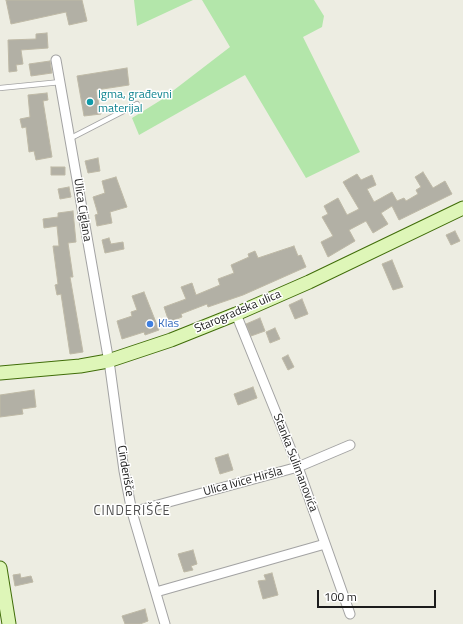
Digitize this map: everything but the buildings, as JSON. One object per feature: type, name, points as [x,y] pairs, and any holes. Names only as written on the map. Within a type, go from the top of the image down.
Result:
[{"type":"main road","name":"Starogradska ulica","points":[[0,373],[108,361],[171,340],[236,314],[309,282],[463,208]]},
{"type":"main road","points":[[0,568],[9,624]]},
{"type":"street","name":"Ulica Ciglana","points":[[56,60],[71,138],[108,361]]},
{"type":"street","name":"Stanka Sulimanovića","points":[[236,314],[298,467],[350,614]]},
{"type":"street","name":"Cinderišče","points":[[108,361],[122,457],[132,512],[165,624]]},
{"type":"street","name":"Ulica Ivice Hiršla","points":[[132,512],[298,467],[350,445]]},
{"type":"street","points":[[156,592],[326,544]]},
{"type":"lane","points":[[0,88],[61,82]]},
{"type":"lane","points":[[71,138],[137,104]]},
{"type":"green space","points":[[134,0],[193,0],[137,26]]},
{"type":"green space","points":[[202,0],[314,0],[324,16],[322,27],[303,37],[360,152],[306,178],[245,75],[139,135],[132,118],[161,100],[230,47]]},
{"type":"place","name":"Igma, građevni materijal","points":[[90,102]]},
{"type":"place","name":"Klas","points":[[150,324]]},
{"type":"district","name":"CINDERIŠČE","points":[[132,512]]}]
